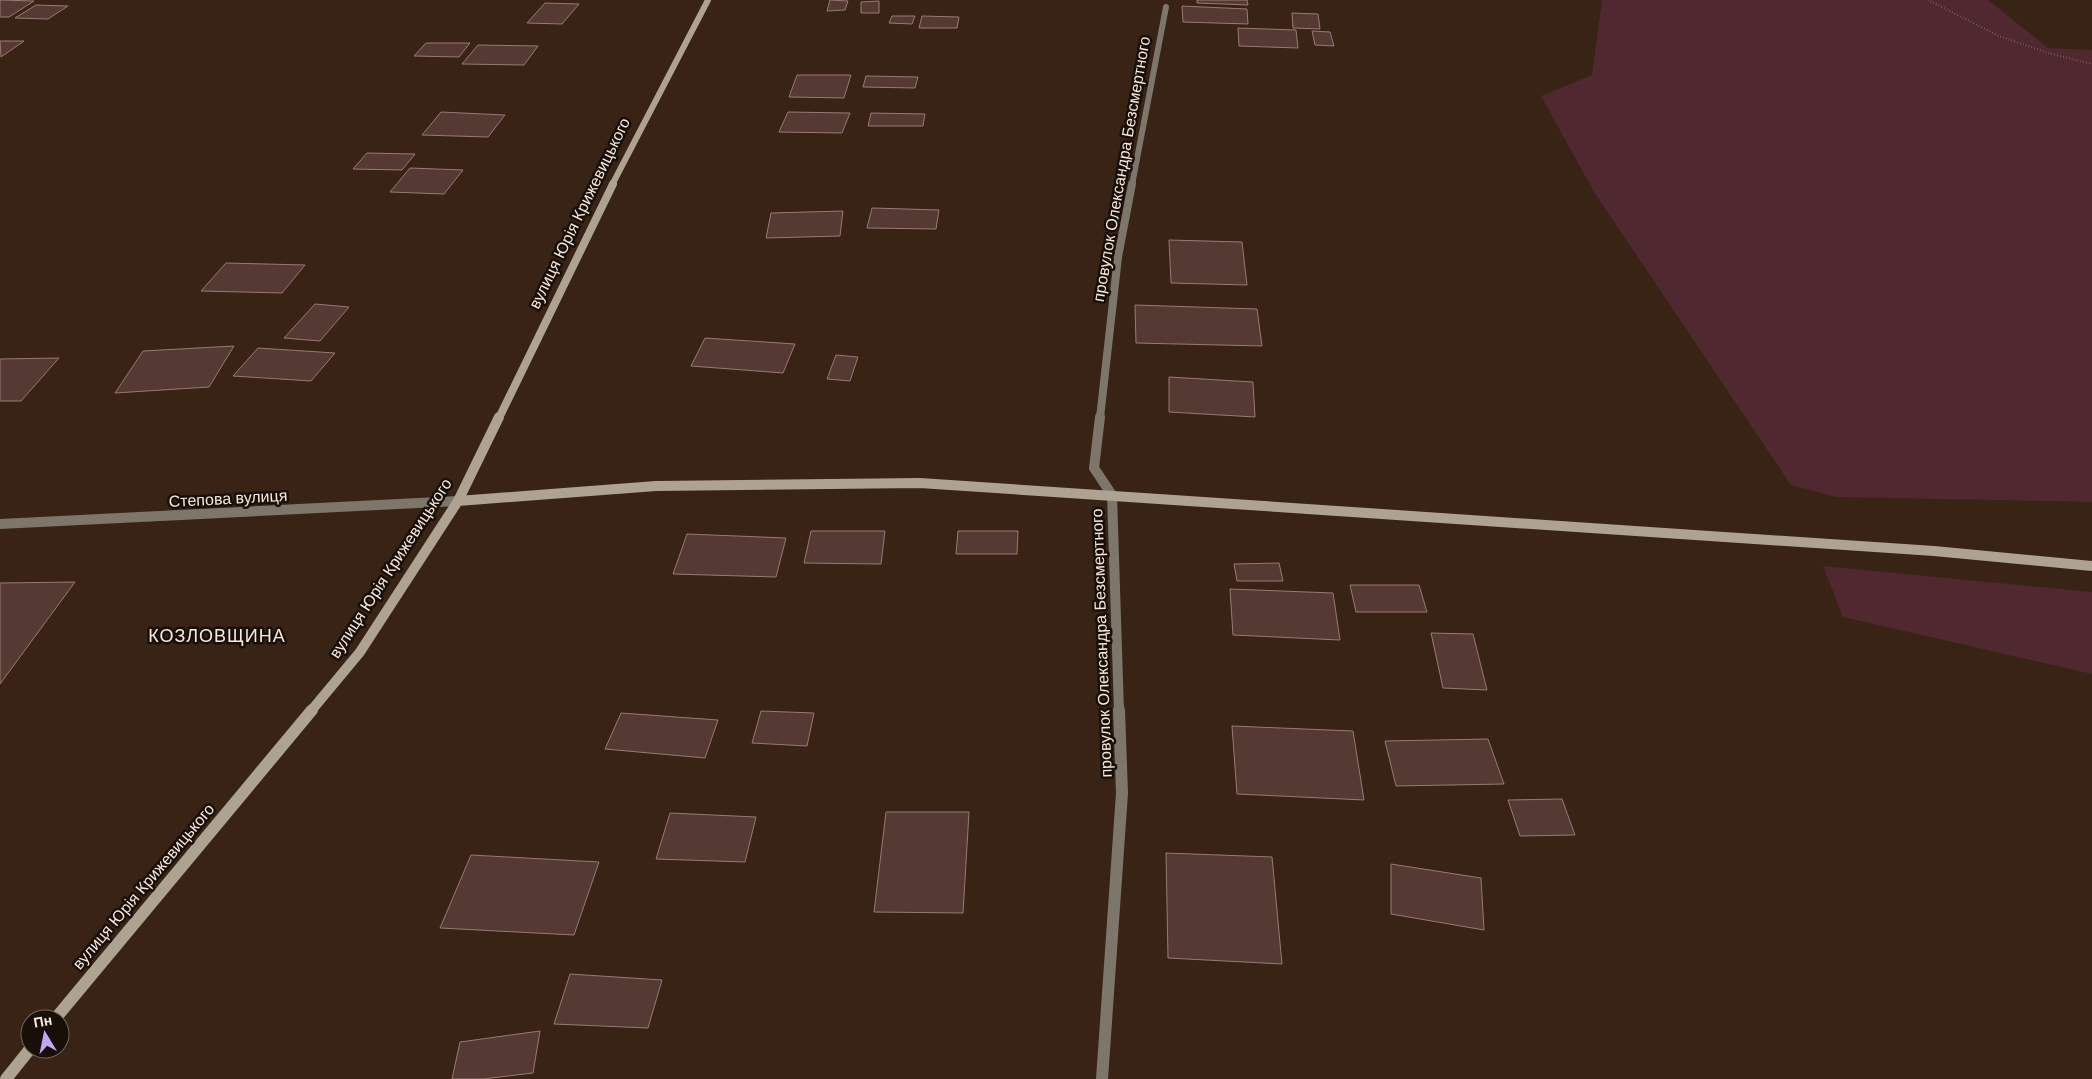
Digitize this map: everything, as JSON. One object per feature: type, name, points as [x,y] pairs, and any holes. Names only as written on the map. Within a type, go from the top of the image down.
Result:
[{"type":"street","name":"вулиця Юрія Крижевицького","points":[[63,1009],[360,652],[458,501],[620,168],[708,0]]},
{"type":"street","name":"провулок Олександра Безсмертного","points":[[1102,1079],[1122,793],[1112,495],[1094,468],[1118,257],[1166,7]]},
{"type":"street","points":[[458,501],[656,486],[920,483],[1924,551],[2092,566]]},
{"type":"street","name":"Степова вулиця","points":[[0,524],[458,501]]},
{"type":"street","points":[[6,1079],[22,1059]]},
{"type":"path","points":[[1928,0],[1999,36],[2048,53],[2092,64]]},
{"type":"shaded area","points":[[1602,0],[1988,0],[2048,48],[2092,50],[2092,502],[1836,497],[1791,485],[1594,192],[1541,96],[1592,75]]},
{"type":"shaded area","points":[[1823,566],[2092,592],[2092,674],[1843,617]]},
{"type":"building","points":[[0,0],[34,1],[9,17],[0,17]]},
{"type":"building","points":[[830,0],[848,1],[845,10],[827,11]]},
{"type":"building","points":[[1197,0],[1247,0],[1248,5],[1197,3]]},
{"type":"building","points":[[879,1],[879,13],[861,13],[861,2]]},
{"type":"building","points":[[545,3],[579,4],[562,24],[527,23]]},
{"type":"building","points":[[36,5],[68,6],[48,19],[15,18]]},
{"type":"building","points":[[1182,6],[1247,9],[1248,24],[1183,22]]},
{"type":"building","points":[[1292,13],[1318,14],[1320,29],[1293,28]]},
{"type":"building","points":[[892,16],[915,16],[912,24],[889,23]]},
{"type":"building","points":[[922,16],[959,17],[957,28],[919,28]]},
{"type":"building","points":[[1238,28],[1296,30],[1298,48],[1239,46]]},
{"type":"building","points":[[1312,31],[1330,32],[1334,46],[1315,45]]},
{"type":"building","points":[[0,41],[24,41],[1,57]]},
{"type":"building","points":[[426,43],[470,43],[459,57],[414,56]]},
{"type":"building","points":[[478,45],[538,46],[524,65],[462,64]]},
{"type":"building","points":[[797,75],[851,75],[844,98],[789,97]]},
{"type":"building","points":[[866,76],[918,77],[915,88],[863,87]]},
{"type":"building","points":[[441,112],[505,115],[488,137],[422,135]]},
{"type":"building","points":[[788,112],[850,113],[842,133],[779,132]]},
{"type":"building","points":[[871,113],[925,114],[923,126],[868,126]]},
{"type":"building","points":[[367,153],[415,154],[402,170],[353,169]]},
{"type":"building","points":[[410,168],[463,170],[444,194],[390,192]]},
{"type":"building","points":[[872,208],[939,210],[936,229],[867,228]]},
{"type":"building","points":[[843,211],[840,236],[766,238],[771,213]]},
{"type":"building","points":[[1169,240],[1242,242],[1247,285],[1171,283]]},
{"type":"building","points":[[226,263],[305,265],[282,293],[201,291]]},
{"type":"building","points":[[315,304],[349,307],[320,341],[284,338]]},
{"type":"building","points":[[1135,305],[1257,309],[1262,346],[1136,343]]},
{"type":"building","points":[[705,338],[795,344],[783,373],[691,366]]},
{"type":"building","points":[[234,346],[209,387],[115,393],[143,351]]},
{"type":"building","points":[[258,348],[335,353],[311,381],[233,376]]},
{"type":"building","points":[[836,355],[858,357],[850,381],[827,379]]},
{"type":"building","points":[[59,358],[21,401],[0,401],[0,359]]},
{"type":"building","points":[[1169,377],[1253,382],[1255,417],[1169,412]]},
{"type":"building","points":[[811,531],[885,531],[881,564],[804,563]]},
{"type":"building","points":[[958,531],[1018,531],[1017,554],[956,554]]},
{"type":"building","points":[[687,534],[786,538],[776,577],[673,574]]},
{"type":"building","points":[[1279,563],[1283,581],[1237,581],[1234,564]]},
{"type":"building","points":[[75,582],[0,684],[0,583]]},
{"type":"building","points":[[1350,585],[1419,585],[1427,612],[1356,612]]},
{"type":"building","points":[[1230,589],[1333,593],[1340,640],[1233,635]]},
{"type":"building","points":[[1431,633],[1473,634],[1487,690],[1443,688]]},
{"type":"building","points":[[761,711],[814,713],[807,746],[752,743]]},
{"type":"building","points":[[621,713],[718,720],[705,758],[605,749]]},
{"type":"building","points":[[1232,726],[1353,731],[1364,800],[1237,794]]},
{"type":"building","points":[[1488,739],[1504,784],[1396,786],[1385,741]]},
{"type":"building","points":[[1562,799],[1575,835],[1520,836],[1508,800]]},
{"type":"building","points":[[886,812],[969,812],[963,913],[874,912]]},
{"type":"building","points":[[670,813],[756,817],[745,862],[656,859]]},
{"type":"building","points":[[1166,853],[1272,857],[1282,964],[1168,958]]},
{"type":"building","points":[[471,855],[599,862],[574,935],[440,928]]},
{"type":"building","points":[[1391,864],[1481,878],[1484,930],[1391,914]]},
{"type":"building","points":[[570,974],[662,980],[648,1028],[554,1024]]},
{"type":"building","points":[[540,1031],[533,1073],[483,1079],[452,1079],[460,1042]]},
{"type":"district","name":"КОЗЛОВЩИНА","points":[[217,636]]}]
